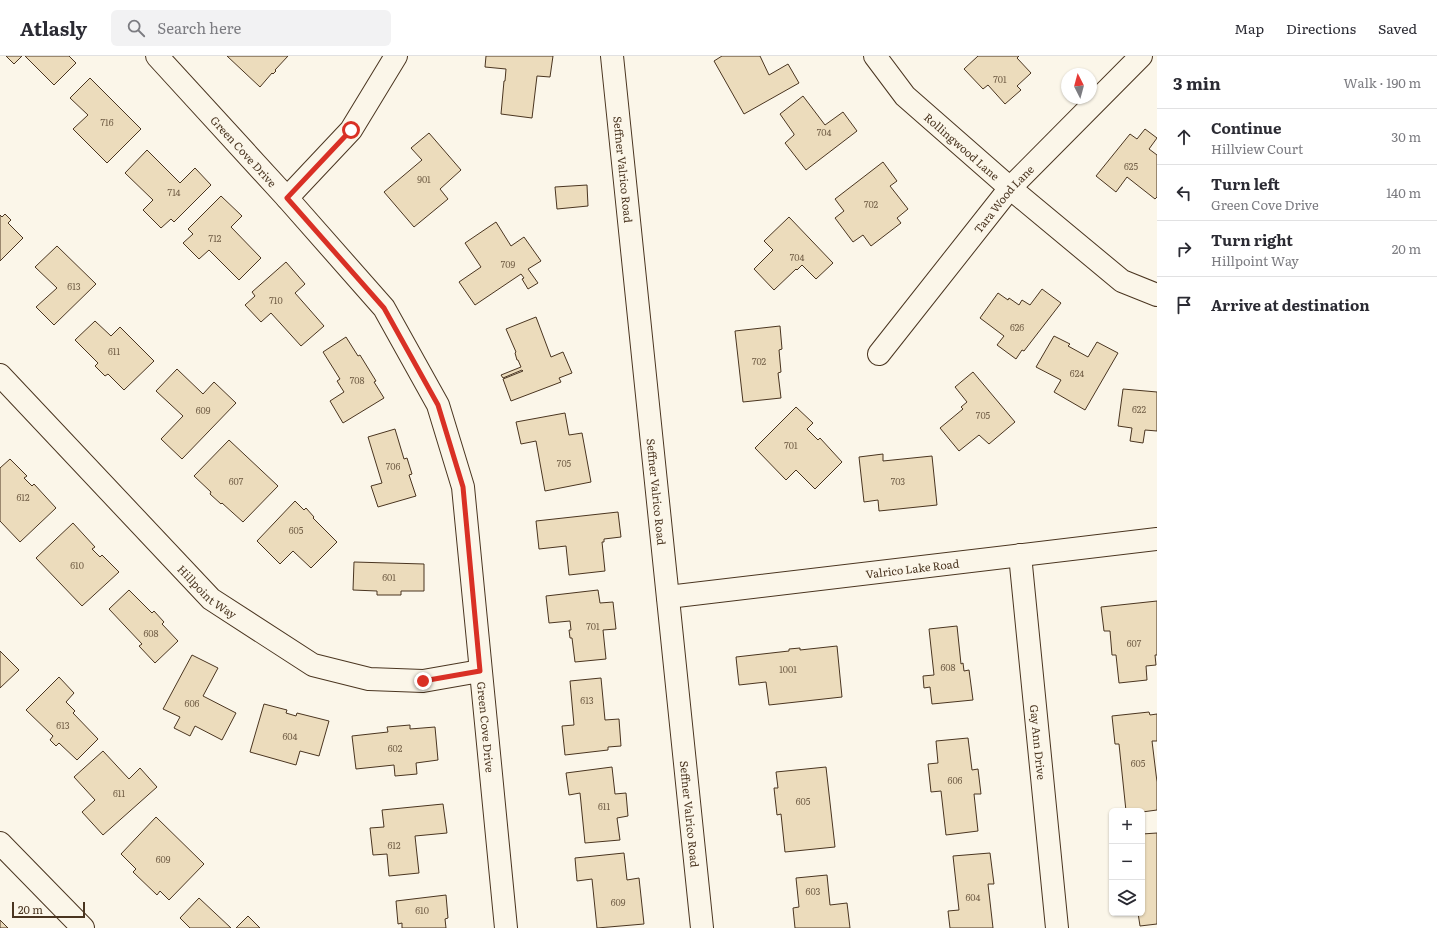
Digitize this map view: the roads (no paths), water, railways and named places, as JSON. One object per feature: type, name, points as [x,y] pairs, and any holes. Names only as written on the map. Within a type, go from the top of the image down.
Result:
[{"type":"street","name":"Green Cove Drive","points":[[156,56],[287,198],[384,308],[438,405],[463,487],[506,928]]},
{"type":"street","points":[[287,198],[351,130],[396,56]]},
{"type":"street","name":"Seffner Valrico Road","points":[[612,56],[702,928]]},
{"type":"street","name":"Rollingwood Lane","points":[[875,56],[905,96],[1010,188],[1122,281],[1157,295]]},
{"type":"street","name":"Tara Wood Lane","points":[[879,354],[1010,188],[1140,56]]},
{"type":"street","name":"Hillpoint Way","points":[[0,375],[211,599],[313,665],[369,679],[423,681],[480,671]]},
{"type":"street","name":"Valrico Lake Road","points":[[668,596],[1157,539]]},
{"type":"street","name":"Gay Ann Drive","points":[[1020,555],[1057,928]]},
{"type":"street","points":[[0,843],[83,928]]}]
